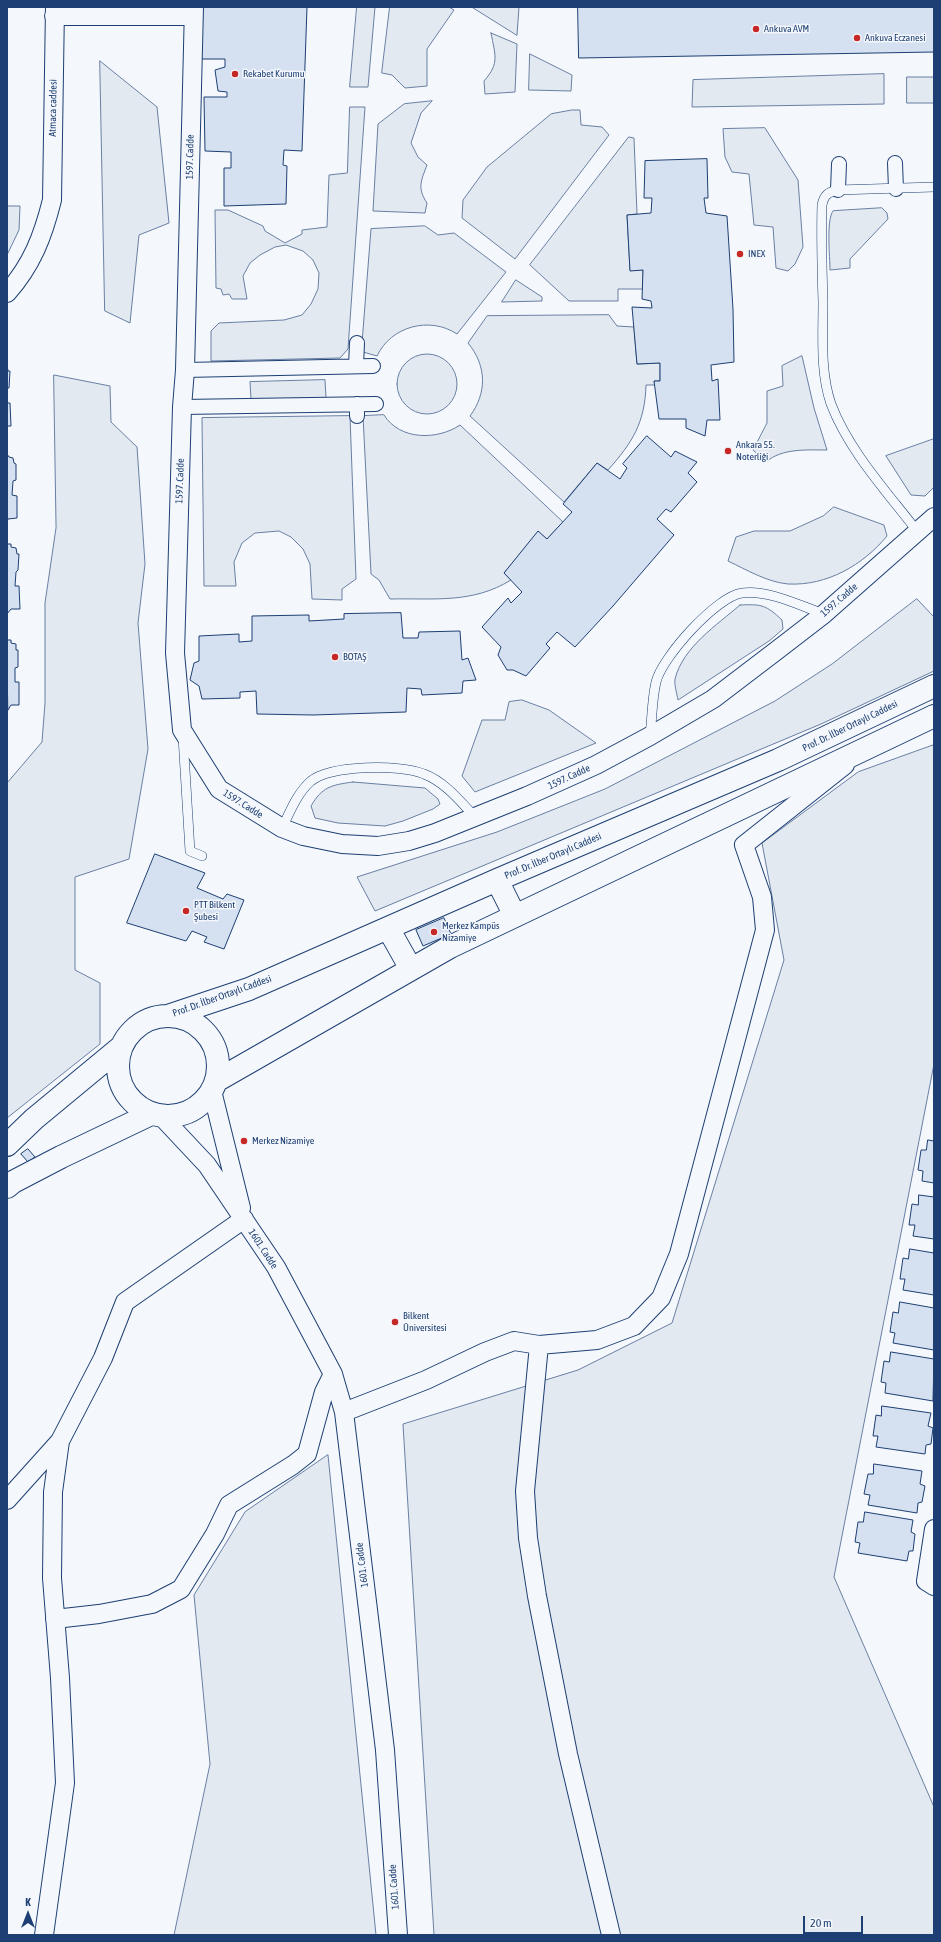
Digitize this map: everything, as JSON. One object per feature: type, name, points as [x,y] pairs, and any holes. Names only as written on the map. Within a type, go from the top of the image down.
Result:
[{"type":"street","points":[[54,12],[194,11]]},
{"type":"street","name":"1597. Cadde","points":[[194,11],[185,370],[182,407],[175,653],[182,730],[219,789],[282,828],[304,836],[342,844],[378,846],[409,841],[435,834],[527,796],[596,765],[650,736],[713,699],[824,614],[934,517]]},
{"type":"street","name":"Atmaca caddesi","points":[[7,293],[20,278],[33,256],[44,230],[52,200],[54,12]]},
{"type":"street","points":[[895,163],[896,189]]},
{"type":"street","points":[[838,190],[839,164]]},
{"type":"street","points":[[356,366],[357,343]]},
{"type":"street","points":[[185,370],[373,366]]},
{"type":"street","points":[[182,407],[357,410],[376,404]]},
{"type":"street","name":"Prof. Dr. İlber Ortaylı Caddesi","points":[[157,1115],[139,1108],[129,1099],[121,1087],[118,1074],[117,1060],[121,1047],[129,1034],[140,1024],[153,1018],[168,1016],[249,989],[497,880],[778,760],[934,686]]},
{"type":"street","points":[[7,1188],[13,1182],[61,1157],[157,1115],[177,1116],[191,1111],[203,1103],[214,1086],[411,969],[450,948],[934,716]]},
{"type":"street","points":[[344,1412],[426,1380],[485,1352],[514,1341],[539,1345],[597,1340],[634,1326],[661,1298],[679,1254],[765,930],[762,897],[744,844],[869,746]]},
{"type":"street","points":[[497,880],[515,916]]},
{"type":"street","points":[[388,928],[411,969]]},
{"type":"street","name":"Prof. Dr. İlber Ortaylı Caddesi","points":[[168,1016],[183,1018],[197,1025],[209,1036],[216,1050],[218,1065],[214,1086]]},
{"type":"street","name":"Prof. Dr. İlber Ortaylı Caddesi","points":[[7,1145],[34,1119],[121,1047]]},
{"type":"street","name":"1601. Cadde","points":[[214,1086],[244,1219]]},
{"type":"street","name":"1601. Cadde","points":[[157,1115],[207,1165],[244,1219],[276,1267],[333,1374],[344,1412],[385,1750],[398,1935]]},
{"type":"street","points":[[7,1500],[60,1441],[103,1358],[125,1302],[244,1219]]},
{"type":"street","points":[[539,1345],[525,1491],[528,1538],[537,1596],[568,1754],[611,1935]]},
{"type":"street","points":[[55,1619],[99,1614],[152,1604],[180,1589],[215,1534],[229,1505],[293,1465],[307,1454],[324,1392],[333,1374]]},
{"type":"street","points":[[44,1935],[65,1783],[52,1578],[53,1492],[60,1441]]},
{"type":"street","points":[[934,1529],[926,1581],[934,1586]]},
{"type":"lane","points":[[917,531],[869,469],[853,445],[832,404],[826,386],[823,360],[822,205],[824,197],[828,192],[838,190],[934,187]]},
{"type":"lane","points":[[650,736],[656,682],[660,669],[683,638],[709,614],[733,595],[752,592],[776,596],[824,614]]},
{"type":"lane","points":[[182,730],[190,851],[202,856]]},
{"type":"lane","points":[[282,828],[301,791],[310,782],[322,774],[347,769],[399,769],[424,774],[453,793],[475,817]]},
{"type":"shaded area","points":[[357,7],[375,7],[368,87],[350,87]]},
{"type":"shaded area","points":[[390,7],[449,7],[454,10],[427,49],[427,86],[405,88],[392,75],[382,73]]},
{"type":"shaded area","points":[[472,7],[519,7],[517,35]]},
{"type":"shaded area","points":[[491,33],[517,44],[515,92],[485,94],[484,81],[492,69],[495,58]]},
{"type":"shaded area","points":[[530,54],[572,75],[571,91],[529,90]]},
{"type":"shaded area","points":[[100,61],[157,107],[169,223],[139,235],[130,323],[105,311]]},
{"type":"shaded area","points":[[884,74],[884,104],[692,107],[693,80]]},
{"type":"shaded area","points":[[907,77],[934,77],[934,103],[907,103]]},
{"type":"shaded area","points":[[432,101],[421,113],[411,143],[418,157],[427,165],[421,184],[422,193],[427,203],[425,213],[373,211],[378,124],[404,104]]},
{"type":"shaded area","points":[[350,107],[365,107],[348,349],[340,358],[211,361],[211,331],[219,323],[284,320],[302,315],[311,304],[318,289],[319,273],[313,260],[303,251],[286,245],[275,247],[260,255],[250,263],[243,276],[247,299],[232,299],[229,294],[223,295],[221,289],[216,288],[215,210],[228,210],[263,226],[265,231],[285,243],[302,234],[302,230],[327,227],[329,175],[347,173]]},
{"type":"shaded area","points":[[580,110],[581,125],[602,127],[609,135],[515,259],[462,218],[463,200],[487,167],[551,114]]},
{"type":"shaded area","points":[[765,128],[798,180],[803,247],[795,264],[788,271],[776,268],[773,227],[754,225],[749,174],[732,172],[725,157],[723,129]]},
{"type":"shaded area","points":[[629,137],[634,138],[637,214],[627,215],[630,270],[643,270],[643,289],[618,289],[618,301],[569,301],[530,265]]},
{"type":"shaded area","points":[[7,206],[20,206],[19,230],[7,255]]},
{"type":"shaded area","points":[[882,208],[887,213],[888,219],[850,259],[850,268],[830,270],[829,230],[833,211]]},
{"type":"shaded area","points":[[425,226],[438,235],[454,233],[506,272],[457,334],[435,326],[424,325],[412,327],[401,331],[392,337],[383,346],[377,356],[363,352],[362,343],[371,229]]},
{"type":"shaded area","points":[[516,280],[542,297],[542,301],[502,302]]},
{"type":"shaded area","points":[[609,315],[617,326],[634,327],[637,364],[660,363],[660,381],[654,381],[655,385],[646,385],[643,411],[640,421],[636,432],[624,451],[608,470],[597,463],[564,502],[470,416],[480,398],[482,380],[479,361],[468,343],[487,316]]},
{"type":"shaded area","points":[[427,354],[443,359],[448,363],[452,368],[457,384],[452,400],[448,405],[443,409],[427,414],[411,409],[406,405],[402,400],[397,384],[402,368],[406,363],[411,359]]},
{"type":"shaded area","points":[[802,356],[814,408],[827,450],[787,452],[772,457],[766,462],[753,450],[767,423],[767,391],[783,386],[782,366]]},
{"type":"shaded area","points":[[54,375],[110,386],[111,422],[137,447],[145,564],[138,623],[148,749],[129,859],[75,877],[75,970],[100,983],[100,1044],[7,1118],[7,783],[42,742],[45,703],[45,603],[56,528]]},
{"type":"shaded area","points":[[325,380],[326,398],[251,399],[250,382]]},
{"type":"shaded area","points":[[384,415],[391,424],[409,434],[431,435],[451,430],[460,425],[563,522],[547,539],[538,532],[504,573],[511,580],[496,588],[482,593],[452,598],[390,599],[379,580],[371,574],[363,416]]},
{"type":"shaded area","points":[[350,416],[356,579],[342,589],[342,600],[312,599],[310,564],[303,549],[291,537],[279,531],[255,533],[242,543],[234,562],[236,586],[204,586],[202,418]]},
{"type":"shaded area","points":[[934,439],[934,487],[925,496],[911,495],[886,456]]},
{"type":"shaded area","points":[[834,507],[884,525],[887,536],[867,556],[843,572],[817,581],[802,584],[788,584],[772,581],[728,561],[736,537],[754,531],[790,531],[823,516]]},
{"type":"shaded area","points":[[917,599],[934,617],[934,671],[821,724],[375,911],[357,877],[497,832],[605,789],[775,701],[832,664]]},
{"type":"shaded area","points":[[740,605],[759,605],[767,608],[782,620],[783,629],[769,641],[678,700],[675,679],[679,667],[685,657],[711,629]]},
{"type":"shaded area","points":[[522,700],[549,710],[596,743],[475,792],[462,776],[482,720],[505,720],[509,702]]},
{"type":"shaded area","points":[[934,745],[934,1064],[834,1577],[934,1807],[934,1935],[434,1935],[403,1424],[578,1370],[672,1323],[784,960],[762,843],[858,772]]},
{"type":"shaded area","points":[[353,782],[425,788],[438,799],[440,804],[433,809],[403,821],[385,826],[338,823],[315,818],[311,806],[323,791],[339,784]]},
{"type":"shaded area","points":[[328,1455],[376,1935],[174,1935],[210,1764],[194,1595],[245,1512]]},
{"type":"building","points":[[200,7],[307,7],[302,151],[284,150],[283,165],[287,166],[286,204],[224,206],[224,168],[231,168],[231,152],[205,151],[204,97],[227,97],[227,92],[218,91],[215,70],[225,67],[225,59],[202,59]]},
{"type":"building","name":"Ankuva AVM","points":[[578,7],[934,7],[934,52],[579,58]]},
{"type":"building","points":[[707,159],[708,198],[704,198],[706,213],[727,216],[733,309],[734,362],[711,365],[712,381],[718,379],[720,420],[707,420],[705,436],[686,428],[686,419],[659,419],[654,381],[660,381],[660,363],[637,364],[632,307],[652,308],[651,301],[642,299],[643,270],[630,271],[627,215],[651,213],[652,198],[644,198],[645,161]]},
{"type":"building","points":[[7,365],[8,371],[10,371],[9,388],[7,388]]},
{"type":"building","points":[[7,403],[10,403],[11,426],[7,426]]},
{"type":"building","points":[[647,436],[671,457],[675,451],[697,462],[688,473],[697,482],[671,512],[666,509],[657,519],[674,535],[613,606],[575,647],[557,632],[546,644],[550,648],[526,676],[513,670],[507,670],[498,655],[501,647],[482,627],[508,598],[511,603],[522,592],[504,573],[538,531],[547,539],[572,512],[563,504],[597,463],[620,479],[627,468],[623,464]]},
{"type":"building","points":[[7,454],[9,457],[13,458],[14,463],[16,464],[16,480],[13,481],[12,495],[17,496],[17,518],[8,519],[7,521]]},
{"type":"building","points":[[7,544],[11,544],[11,547],[16,548],[17,554],[19,554],[15,586],[19,586],[20,609],[11,609],[7,614]]},
{"type":"building","points":[[401,613],[403,638],[418,638],[419,632],[460,631],[462,660],[468,658],[476,680],[463,681],[462,693],[422,695],[421,689],[407,688],[406,712],[313,715],[257,714],[256,691],[240,692],[240,698],[202,699],[199,686],[190,680],[194,663],[199,661],[199,636],[239,634],[239,642],[252,641],[252,616],[309,615],[309,621],[344,619],[344,614]]},
{"type":"building","points":[[7,640],[11,640],[11,643],[16,644],[16,650],[18,650],[18,667],[15,668],[15,682],[19,682],[19,705],[11,705],[8,710]]},
{"type":"building","name":"PTT Bilkent Şubesi","points":[[155,854],[205,873],[197,888],[223,899],[227,894],[244,900],[224,949],[204,942],[207,937],[192,931],[186,941],[127,923]]},
{"type":"building","name":"Merkez Kampüs Nizamiye","points":[[444,918],[451,934],[423,946],[416,930]]},
{"type":"building","points":[[928,1140],[934,1141],[934,1183],[922,1181],[923,1171],[918,1170],[921,1150],[926,1150]]},
{"type":"building","points":[[28,1149],[35,1157],[28,1162],[21,1154]]},
{"type":"building","points":[[919,1195],[934,1197],[934,1239],[913,1236],[915,1225],[909,1225],[912,1204],[918,1205]]},
{"type":"building","points":[[910,1249],[934,1253],[934,1295],[903,1290],[905,1279],[900,1279],[903,1258],[908,1259]]},
{"type":"building","points":[[900,1302],[934,1308],[934,1350],[893,1343],[895,1333],[890,1332],[893,1312],[898,1313]]},
{"type":"building","points":[[891,1352],[934,1359],[933,1401],[885,1393],[886,1383],[881,1382],[884,1361],[889,1362]]},
{"type":"building","points":[[882,1406],[931,1413],[928,1426],[933,1428],[931,1444],[926,1445],[925,1454],[876,1447],[878,1436],[873,1436],[876,1415],[881,1416]]},
{"type":"building","points":[[874,1464],[922,1471],[920,1484],[925,1486],[922,1502],[918,1503],[917,1513],[868,1505],[870,1495],[864,1494],[868,1474],[873,1474]]},
{"type":"building","points":[[865,1512],[913,1520],[911,1532],[915,1534],[913,1551],[909,1551],[907,1561],[858,1553],[860,1543],[855,1542],[858,1522],[863,1522]]},
{"type":"place","name":"Ankuva AVM","points":[[756,29]]},
{"type":"place","name":"Ankuva Eczanesi","points":[[857,38]]},
{"type":"place","name":"Rekabet Kurumu","points":[[235,74]]},
{"type":"place","name":"INEX","points":[[740,254]]},
{"type":"place","name":"Ankara 55. Noterliği","points":[[728,451]]},
{"type":"place","name":"BOTAŞ","points":[[335,657]]},
{"type":"place","name":"PTT Bilkent Şubesi","points":[[186,911]]},
{"type":"place","name":"Merkez Kampüs Nizamiye","points":[[434,932]]},
{"type":"place","name":"Merkez Nizamiye","points":[[244,1141]]},
{"type":"place","name":"Bilkent Üniversitesi","points":[[395,1322]]}]
